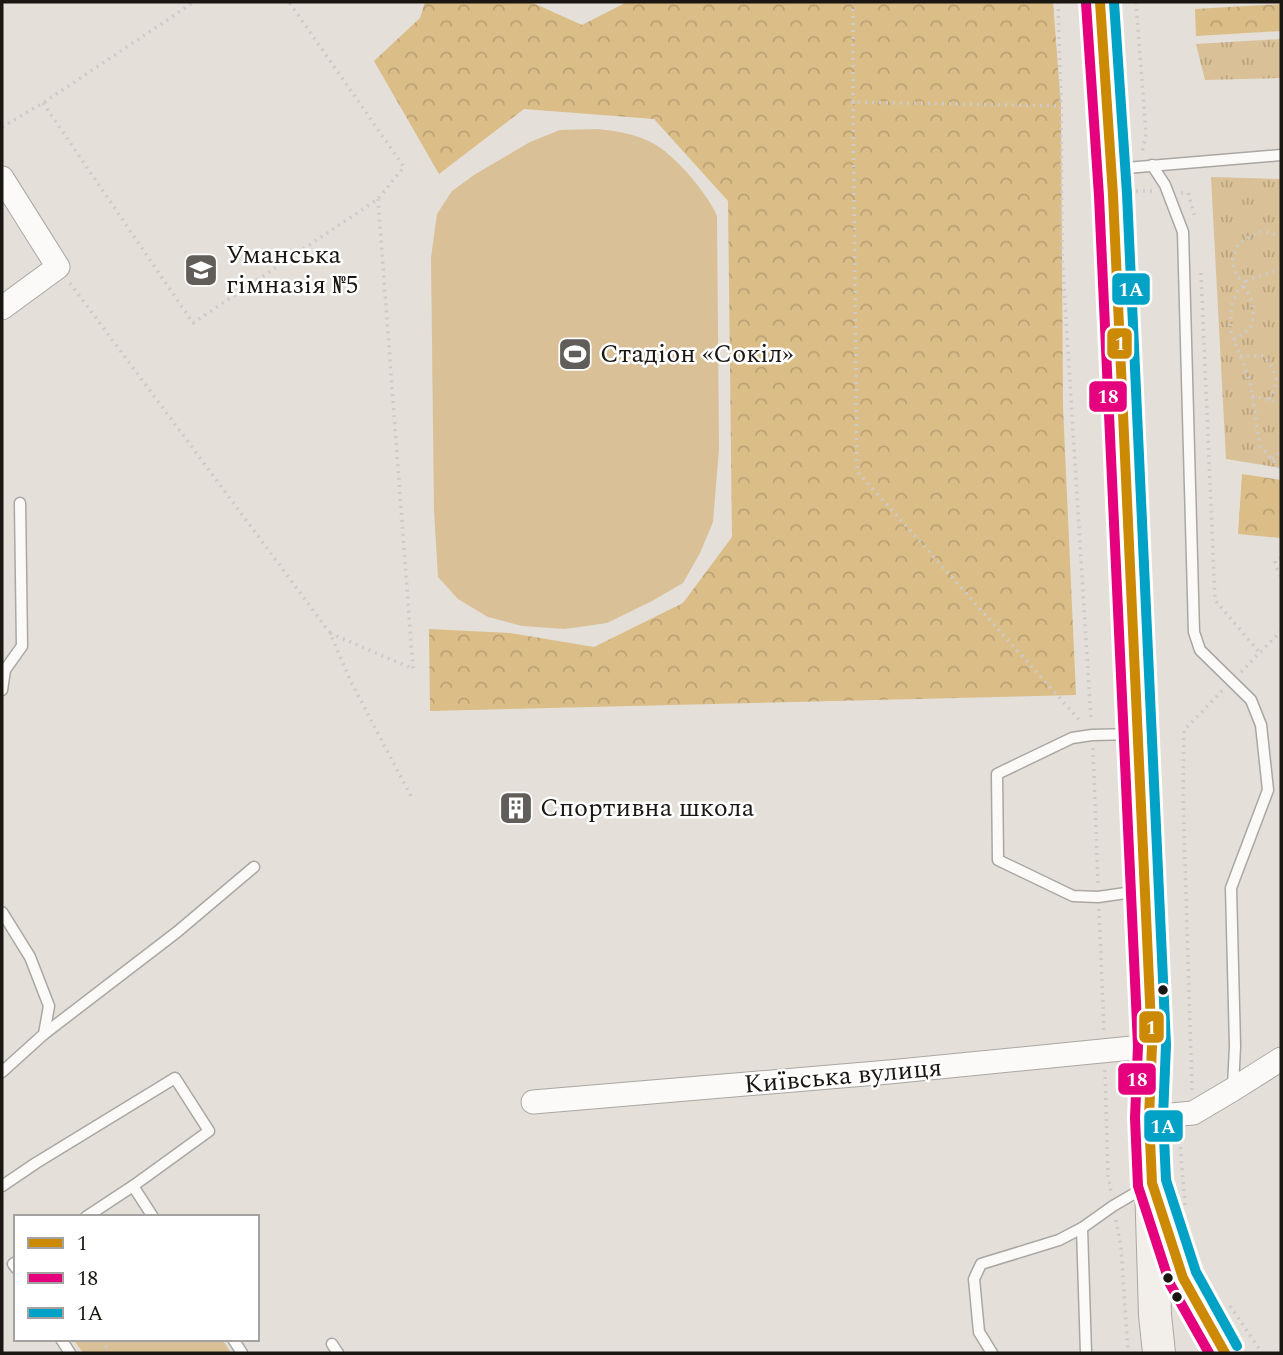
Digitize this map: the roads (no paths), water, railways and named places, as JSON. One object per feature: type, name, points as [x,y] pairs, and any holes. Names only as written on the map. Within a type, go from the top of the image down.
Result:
[{"type":"main road","points":[[1100,2],[1111,170],[1152,1045],[1149,1117],[1155,1315],[1159,1353]]},
{"type":"main road","points":[[1152,1183],[1183,1278],[1225,1353]]},
{"type":"street","points":[[2,177],[58,267],[2,308]]},
{"type":"street","name":"Київська вулиця","points":[[533,1102],[889,1072],[1152,1045]]},
{"type":"street","points":[[1149,1117],[1193,1112],[1281,1059]]},
{"type":"lane","points":[[1111,170],[1281,155]]},
{"type":"lane","points":[[1152,165],[1165,185],[1183,232],[1194,632],[1200,650],[1251,700],[1261,725],[1268,790],[1231,888],[1235,1046],[1233,1090]]},
{"type":"lane","points":[[2,690],[5,670],[22,646],[20,503]]},
{"type":"lane","points":[[1138,734],[1072,738],[998,774],[998,860],[1073,896],[1098,897],[1144,890]]},
{"type":"lane","points":[[2,1073],[44,1034],[177,932],[254,867]]},
{"type":"lane","points":[[2,912],[30,957],[48,1006],[44,1034]]},
{"type":"lane","points":[[2,1186],[175,1078],[209,1131],[89,1215]]},
{"type":"lane","points":[[992,1353],[979,1332],[974,1279],[981,1264],[1059,1240],[1152,1183]]},
{"type":"lane","points":[[133,1186],[152,1215]]},
{"type":"lane","points":[[1082,1228],[1086,1353]]},
{"type":"place","name":"Уманська гімназія №5","points":[[201,270]]},
{"type":"place","name":"Стадіон «Сокіл»","points":[[575,354]]},
{"type":"place","name":"Спортивна школа","points":[[516,808]]}]
